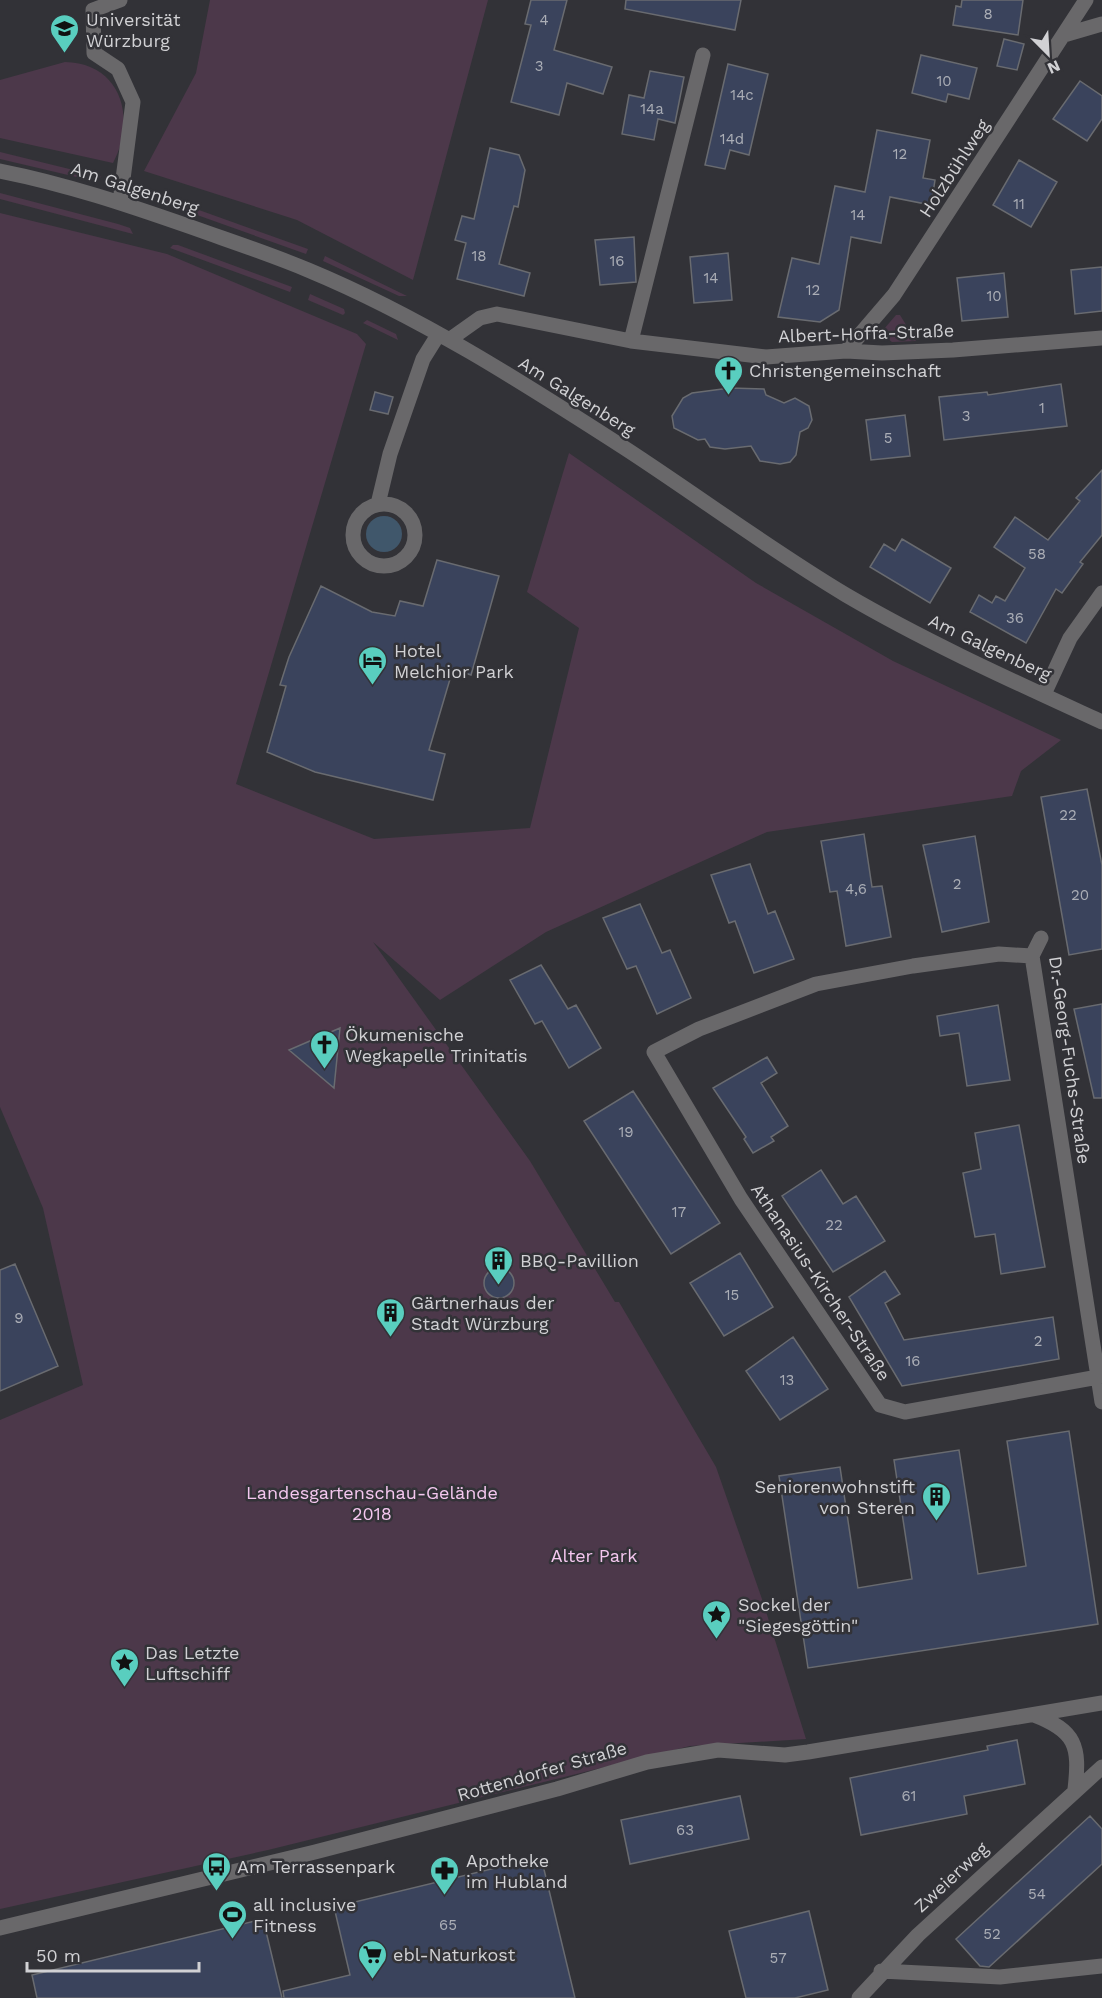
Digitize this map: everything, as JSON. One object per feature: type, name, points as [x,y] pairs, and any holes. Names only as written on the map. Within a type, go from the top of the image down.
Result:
[{"type":"street","points":[[120,0],[93,10],[94,53],[118,69],[133,102],[120,202]]},
{"type":"street","name":"Holzbühlweg","points":[[846,351],[894,295],[1086,0]]},
{"type":"street","points":[[1064,35],[1102,24]]},
{"type":"street","points":[[631,341],[703,55]]},
{"type":"street","name":"Am Galgenberg","points":[[0,171],[45,180],[120,202],[308,270],[492,365],[622,446],[844,594],[928,641],[1102,722]]},
{"type":"street","name":"Albert-Hoffa-Straße","points":[[443,338],[480,318],[497,314],[631,341],[766,357],[846,351],[882,354],[1102,338]]},
{"type":"street","points":[[378,504],[394,506],[401,510],[407,515],[414,530],[413,546],[404,559],[389,566],[373,564],[360,555],[353,540],[354,524],[364,511],[378,504],[390,454],[423,359],[443,338]]},
{"type":"street","points":[[1044,694],[1070,638],[1102,593]]},
{"type":"street","name":"Dr.-Georg-Fuchs-Straße","points":[[1041,938],[1032,956],[1102,1402]]},
{"type":"street","name":"Athanasius-Kircher-Straße","points":[[1032,956],[999,954],[816,984],[699,1029],[654,1052],[741,1199],[880,1405],[905,1412],[1098,1377]]},
{"type":"street","name":"Rottendorfer Straße","points":[[0,1928],[315,1852],[556,1789],[648,1762],[718,1750],[785,1755],[1102,1703]]},
{"type":"street","points":[[1034,1715],[1053,1722],[1068,1732],[1077,1750],[1075,1789]]},
{"type":"street","name":"Zweierweg","points":[[859,1998],[881,1971],[1075,1789],[1102,1767]]},
{"type":"street","points":[[881,1971],[1000,1977],[1102,1966]]},
{"type":"green space","points":[[210,0],[488,0],[413,280],[297,220],[144,171],[196,73]]},
{"type":"green space","points":[[65,62],[84,65],[100,72],[119,96],[124,128],[113,163],[0,138],[0,80]]},
{"type":"green space","points":[[0,152],[102,177],[85,179],[0,159]]},
{"type":"green space","points":[[146,191],[308,249],[306,254],[155,200]]},
{"type":"green space","points":[[0,193],[118,224],[130,228],[133,234],[0,199]]},
{"type":"green space","name":"Landesgartenschau-Gelände 2018","points":[[0,213],[167,254],[357,334],[366,344],[236,784],[374,839],[530,828],[579,628],[527,592],[569,453],[756,583],[893,661],[1061,740],[1021,771],[1012,796],[767,832],[546,932],[440,1000],[373,942],[530,1161],[615,1302],[619,1302],[716,1467],[763,1602],[806,1739],[690,1746],[268,1850],[0,1909],[0,1420],[83,1385],[43,1208],[0,1107]]},
{"type":"green space","points":[[173,245],[292,287],[290,292],[170,248]]},
{"type":"green space","points":[[325,256],[407,296],[399,296],[323,261]]},
{"type":"green space","points":[[310,294],[344,309],[345,313],[343,315],[308,300]]},
{"type":"green space","points":[[896,315],[900,315],[916,341],[892,342],[883,335],[884,329]]},
{"type":"green space","points":[[367,320],[396,334],[398,340],[363,323]]},
{"type":"water","points":[[384,516],[397,521],[402,534],[397,547],[384,552],[371,547],[366,534],[371,521]]},
{"type":"building","points":[[531,0],[567,0],[554,50],[612,67],[603,94],[567,83],[559,115],[511,102],[531,25],[525,24]]},
{"type":"building","points":[[626,0],[741,0],[735,30],[625,9]]},
{"type":"building","points":[[962,0],[1023,0],[1018,35],[953,25],[956,6],[961,7]]},
{"type":"building","points":[[1004,39],[1024,44],[1017,70],[997,66]]},
{"type":"building","points":[[921,55],[977,68],[969,99],[948,94],[946,102],[912,93]]},
{"type":"building","points":[[728,64],[768,74],[749,155],[730,150],[725,169],[705,165]]},
{"type":"building","points":[[650,71],[684,77],[675,123],[658,119],[654,140],[622,134],[629,95],[644,98]]},
{"type":"building","points":[[1080,81],[1102,96],[1102,119],[1087,141],[1053,119]]},
{"type":"building","points":[[877,130],[930,140],[923,178],[935,180],[931,205],[890,197],[881,243],[851,237],[839,310],[820,322],[778,317],[792,258],[819,264],[835,186],[865,192]]},
{"type":"building","points":[[490,148],[519,155],[525,170],[518,207],[514,206],[499,264],[530,273],[524,296],[457,279],[466,243],[455,240],[462,216],[474,219]]},
{"type":"building","points":[[1019,160],[1057,182],[1031,227],[993,205]]},
{"type":"building","points":[[634,237],[636,282],[600,285],[595,240]]},
{"type":"building","points":[[728,253],[732,300],[694,303],[690,257]]},
{"type":"building","points":[[1102,267],[1102,311],[1075,314],[1071,270]]},
{"type":"building","points":[[1004,273],[1008,317],[962,321],[957,278]]},
{"type":"building","points":[[1061,384],[1067,426],[944,440],[939,397],[987,392],[988,395]]},
{"type":"building","points":[[730,388],[764,389],[766,395],[784,403],[795,398],[809,406],[812,420],[808,428],[800,432],[796,455],[790,462],[780,464],[760,461],[751,446],[725,449],[710,447],[705,439],[698,440],[674,428],[672,416],[683,398],[692,393]]},
{"type":"building","points":[[375,392],[393,397],[388,414],[370,410]]},
{"type":"building","points":[[905,415],[910,456],[871,460],[866,420]]},
{"type":"building","points":[[1102,470],[1102,535],[1080,562],[1083,564],[1062,593],[1056,589],[1026,643],[970,612],[979,595],[992,603],[996,596],[1005,601],[1025,568],[994,547],[1015,517],[1048,540],[1080,501],[1076,498]]},
{"type":"building","points":[[902,539],[951,568],[930,603],[870,567],[884,544],[895,551]]},
{"type":"building","name":"Hotel Melchior Park","points":[[437,560],[499,576],[471,675],[453,669],[429,750],[445,754],[433,800],[315,772],[267,752],[286,686],[280,685],[289,657],[321,586],[372,612],[395,616],[400,601],[423,606]]},
{"type":"building","points":[[1087,789],[1102,865],[1102,949],[1069,955],[1041,797]]},
{"type":"building","points":[[864,834],[872,887],[882,886],[891,937],[846,946],[837,891],[830,892],[821,841]]},
{"type":"building","points":[[975,836],[989,922],[942,932],[923,845]]},
{"type":"building","points":[[750,864],[768,914],[775,911],[794,959],[754,973],[735,921],[729,923],[711,875]]},
{"type":"building","points":[[640,904],[662,953],[670,950],[691,998],[657,1014],[636,966],[627,969],[603,918]]},
{"type":"building","points":[[541,965],[568,1009],[576,1005],[601,1048],[569,1068],[542,1021],[535,1024],[510,980]]},
{"type":"building","points":[[1102,1004],[1102,1098],[1094,1098],[1074,1009]]},
{"type":"building","points":[[998,1005],[1010,1080],[967,1086],[959,1033],[940,1036],[937,1016]]},
{"type":"building","name":"Ökumenische Wegkapelle Trinitatis","points":[[340,1028],[334,1088],[289,1050]]},
{"type":"building","points":[[767,1057],[777,1073],[761,1083],[788,1126],[771,1137],[774,1141],[753,1153],[744,1139],[746,1137],[713,1088]]},
{"type":"building","points":[[633,1091],[720,1223],[671,1254],[584,1121]]},
{"type":"building","points":[[1019,1125],[1045,1267],[1001,1274],[995,1234],[975,1237],[963,1173],[981,1169],[975,1133]]},
{"type":"building","points":[[821,1170],[843,1204],[856,1196],[885,1241],[833,1272],[782,1196]]},
{"type":"building","points":[[740,1253],[773,1307],[724,1336],[690,1283]]},
{"type":"building","points":[[15,1264],[58,1366],[0,1391],[0,1270]]},
{"type":"building","name":"BBQ-Pavillion","points":[[499,1268],[510,1272],[514,1283],[510,1294],[499,1298],[488,1294],[484,1283],[488,1272]]},
{"type":"building","points":[[885,1271],[900,1294],[885,1303],[904,1340],[1053,1317],[1059,1359],[902,1386],[849,1297]]},
{"type":"building","points":[[793,1337],[828,1389],[780,1420],[746,1371]]},
{"type":"building","name":"Seniorenwohnstift von Steren","points":[[1069,1431],[1098,1624],[808,1668],[779,1476],[840,1467],[858,1588],[912,1579],[894,1460],[959,1450],[978,1574],[1026,1566],[1007,1441]]},
{"type":"building","points":[[1017,1740],[1025,1784],[964,1796],[967,1814],[861,1835],[850,1778],[988,1750],[987,1746]]},
{"type":"building","points":[[740,1796],[749,1839],[630,1864],[621,1820]]},
{"type":"building","points":[[1090,1816],[1102,1829],[1102,1864],[989,1967],[980,1966],[956,1939]]},
{"type":"building","points":[[541,1857],[575,1998],[284,1998],[283,1991],[350,1975],[334,1907]]},
{"type":"building","points":[[809,1911],[828,1990],[795,1998],[746,1998],[729,1931]]},
{"type":"building","points":[[263,1919],[282,1998],[37,1998],[32,1975]]},
{"type":"place","name":"Universität Würzburg","points":[[65,54]]},
{"type":"place","name":"Christengemeinschaft","points":[[728,396]]},
{"type":"place","name":"Hotel Melchior Park","points":[[373,686]]},
{"type":"place","name":"Ökumenische Wegkapelle Trinitatis","points":[[324,1070]]},
{"type":"place","name":"BBQ-Pavillion","points":[[499,1286]]},
{"type":"place","name":"Gärtnerhaus der Stadt Würzburg","points":[[390,1338]]},
{"type":"place","name":"Seniorenwohnstift von Steren","points":[[936,1522]]},
{"type":"place","name":"Sockel der \"Siegesgöttin\"","points":[[717,1640]]},
{"type":"place","name":"Das Letzte Luftschiff","points":[[124,1688]]},
{"type":"place","name":"Am Terrassenpark","points":[[216,1892]]},
{"type":"place","name":"Apotheke im Hubland","points":[[445,1896]]},
{"type":"place","name":"all inclusive Fitness","points":[[232,1940]]},
{"type":"place","name":"ebl-Naturkost","points":[[372,1980]]},
{"type":"park label","name":"Alter Park","points":[[594,1555]]}]
